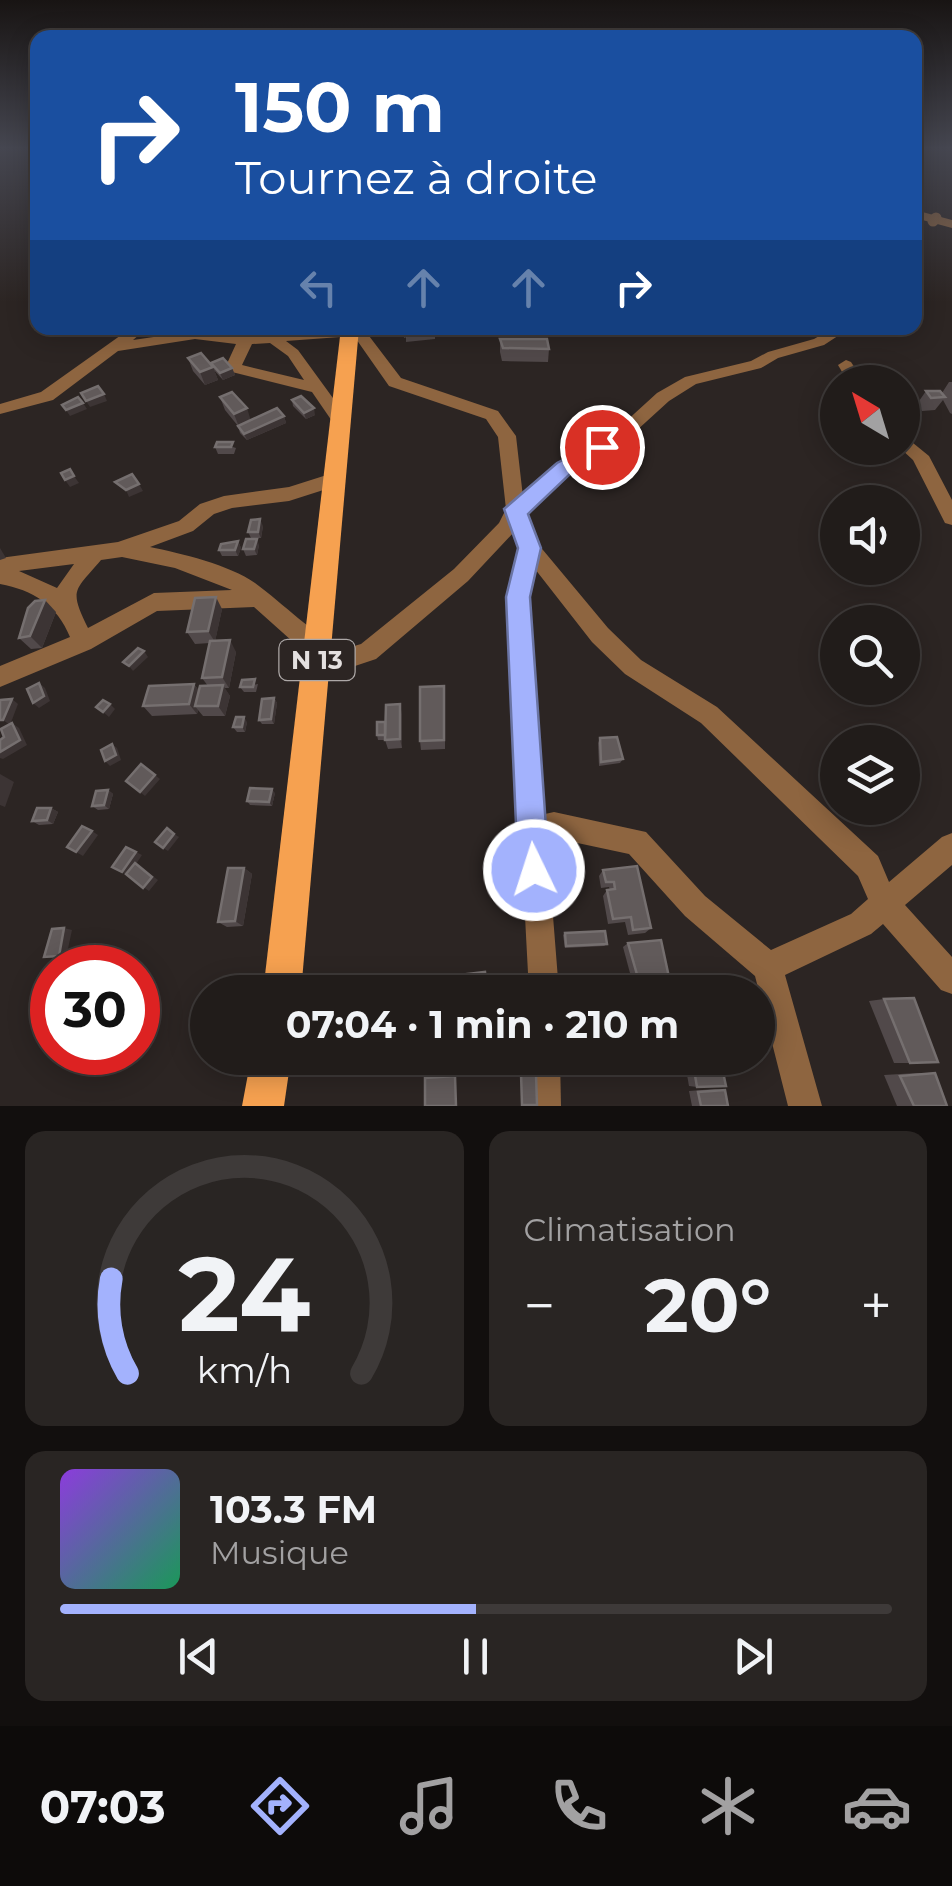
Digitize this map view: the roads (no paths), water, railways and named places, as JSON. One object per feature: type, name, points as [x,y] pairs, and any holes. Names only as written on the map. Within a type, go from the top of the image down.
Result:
[{"type":"main road","name":"N 13","points":[[284,975],[351,335]]},
{"type":"main road","points":[[263,1106],[268,1075]]},
{"type":"street","points":[[922,227],[951,206]]},
{"type":"street","points":[[922,216],[952,224]]},
{"type":"street","points":[[0,408],[47,396],[130,335]]},
{"type":"street","points":[[110,348],[189,335]]},
{"type":"street","points":[[246,335],[233,368],[315,388]]},
{"type":"street","points":[[253,335],[273,338],[299,335]]},
{"type":"street","points":[[357,335],[395,382],[492,414],[507,436],[515,509],[530,548],[600,635],[632,667],[710,715],[868,866],[885,905],[952,979]]},
{"type":"street","points":[[515,509],[524,507],[564,468],[618,438],[663,397],[690,380],[756,365],[772,355],[831,335]]},
{"type":"street","points":[[273,338],[292,352],[340,420]]},
{"type":"street","points":[[920,456],[952,518]]},
{"type":"street","points":[[0,566],[54,562],[122,549],[186,526],[207,509],[232,501],[289,494],[334,480]]},
{"type":"street","points":[[122,549],[177,560],[244,586],[260,598],[267,610],[343,660],[368,652],[461,575],[507,527],[515,509]]},
{"type":"street","points":[[530,548],[518,597],[530,832],[543,975]]},
{"type":"street","points":[[65,605],[68,585],[96,551]]},
{"type":"street","points":[[0,576],[37,584],[65,605],[82,642]]},
{"type":"street","points":[[0,677],[82,642],[154,602],[260,598]]},
{"type":"street","points":[[530,832],[554,825],[636,842],[694,906],[768,967],[805,1106]]},
{"type":"street","points":[[768,967],[861,924],[952,847]]},
{"type":"street","points":[[544,1075],[544,1106]]}]
